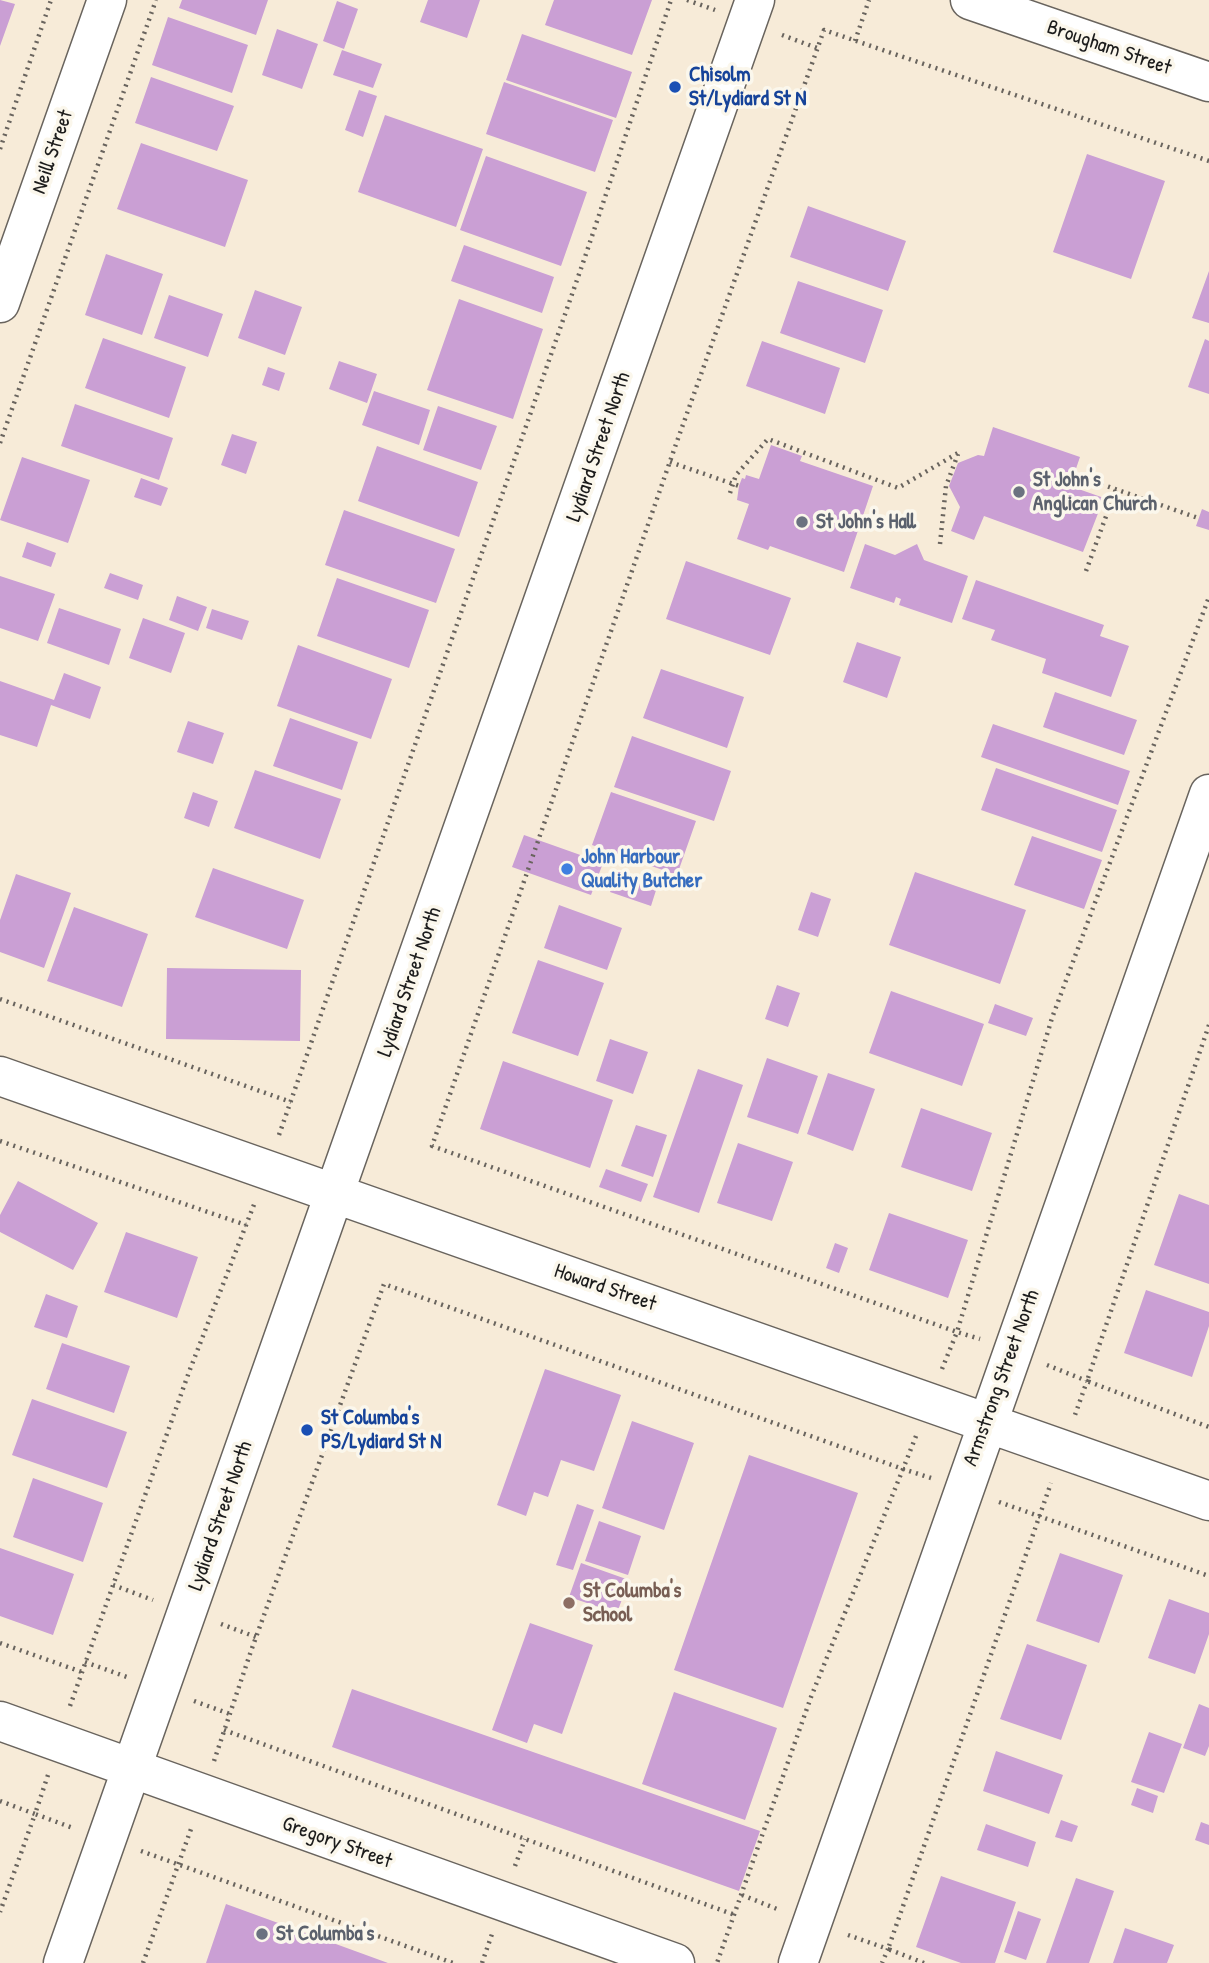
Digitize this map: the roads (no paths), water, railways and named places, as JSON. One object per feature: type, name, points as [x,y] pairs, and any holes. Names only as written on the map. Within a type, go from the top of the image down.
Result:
[{"type":"street","name":"Neill Street","points":[[0,303],[107,0]]},
{"type":"street","name":"Lydiard Street North","points":[[63,1963],[755,0]]},
{"type":"street","name":"Brougham Street","points":[[970,0],[1209,82]]},
{"type":"street","name":"Armstrong Street North","points":[[798,1963],[1209,794]]},
{"type":"street","name":"Howard Street","points":[[0,1076],[1209,1501]]},
{"type":"street","name":"Gregory Street","points":[[0,1721],[675,1963]]},
{"type":"place","name":"Chisolm St/Lydiard St N","points":[[675,87]]},
{"type":"place","name":"St John's Anglican Church","points":[[1019,492]]},
{"type":"place","name":"St John's Hall","points":[[802,522]]},
{"type":"place","name":"John Harbour Quality Butcher","points":[[567,869]]},
{"type":"place","name":"St Columba's PS/Lydiard St N","points":[[307,1430]]},
{"type":"place","name":"St Columba's School","points":[[569,1603]]},
{"type":"place","name":"St Columba's","points":[[262,1934]]}]
